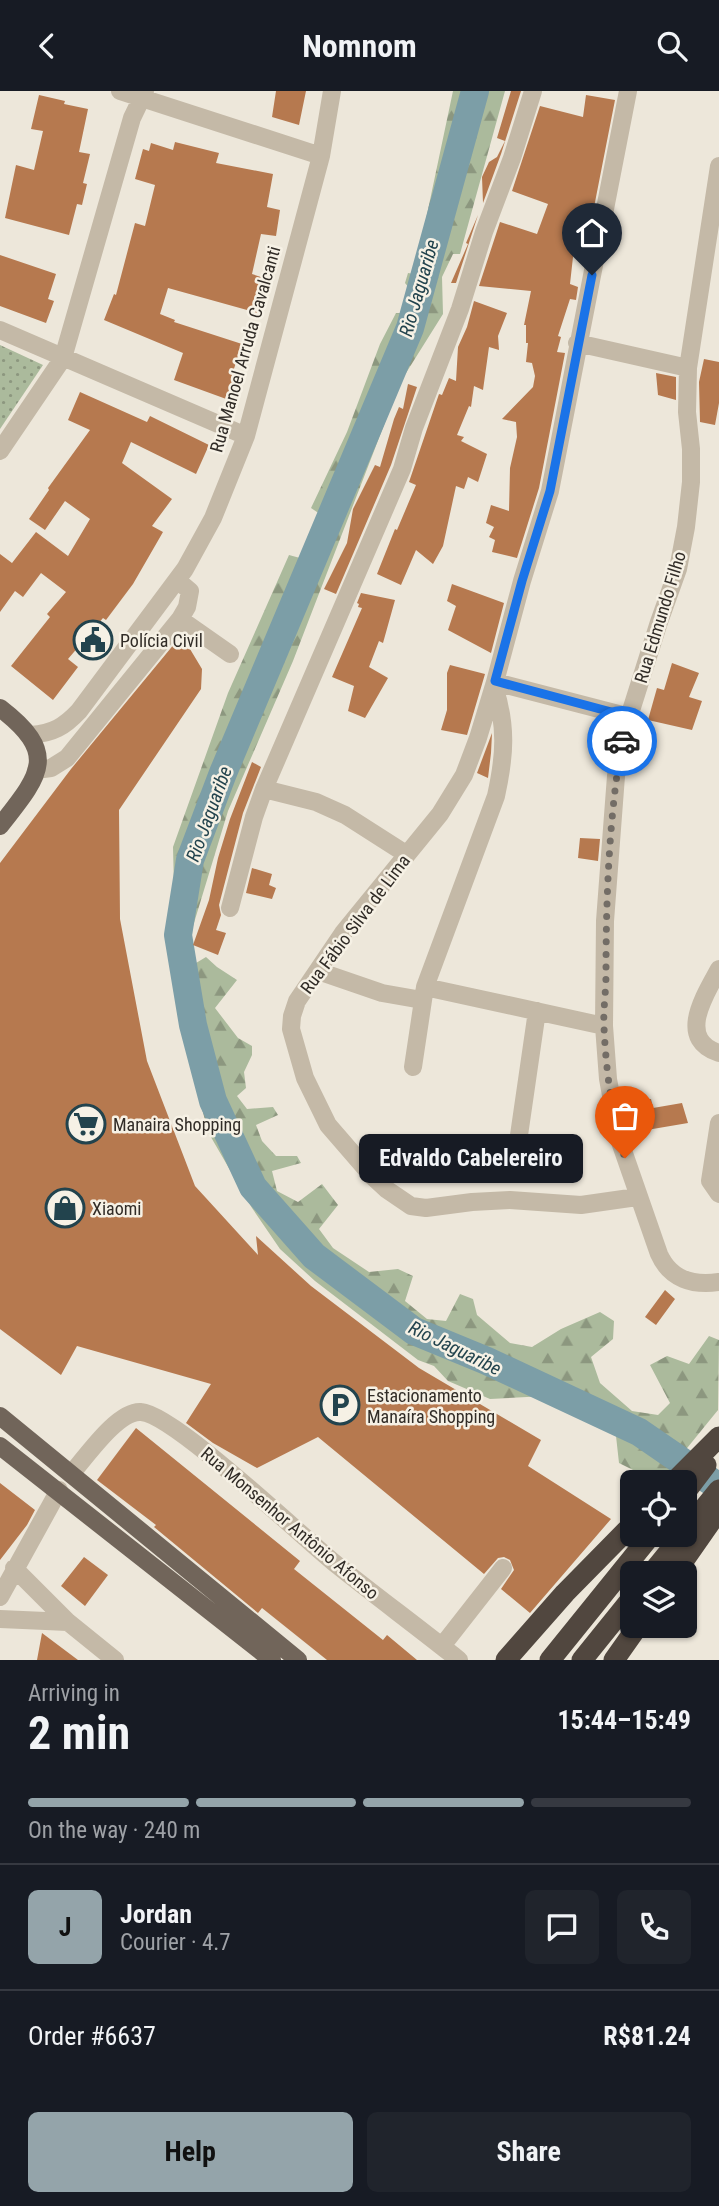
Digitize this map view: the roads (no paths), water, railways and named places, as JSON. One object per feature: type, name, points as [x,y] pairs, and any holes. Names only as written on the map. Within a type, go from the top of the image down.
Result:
[{"type":"highway","points":[[695,1470],[719,1437]]},
{"type":"highway","points":[[697,1470],[719,1447]]},
{"type":"highway","points":[[697,1522],[716,1504]]},
{"type":"highway","points":[[682,1561],[716,1504]]},
{"type":"highway","points":[[506,1660],[565,1593],[620,1537]]},
{"type":"highway","points":[[550,1660],[641,1547]]},
{"type":"highway","points":[[662,1561],[673,1547]]},
{"type":"highway","points":[[582,1660],[620,1613]]},
{"type":"highway","points":[[614,1660],[630,1638]]},
{"type":"main road","points":[[0,708],[31,736],[37,750],[36,770],[28,790],[0,826]]},
{"type":"main road","points":[[0,1416],[298,1660]]},
{"type":"main road","points":[[0,1446],[272,1660]]},
{"type":"street","points":[[120,91],[144,95],[321,156]]},
{"type":"street","name":"Rua Manoel Arruda Cavalcanti","points":[[31,736],[55,732],[74,717],[98,689],[177,580],[213,518],[246,436],[321,156],[332,91]]},
{"type":"street","points":[[230,908],[264,789],[402,469],[414,428],[460,309],[533,91]]},
{"type":"street","name":"Rua Fábio Silva de Lima","points":[[628,91],[550,491],[522,581],[495,684],[464,775],[423,837],[406,854],[343,933],[297,1001],[290,1029],[305,1077],[328,1125],[373,1177],[411,1206],[426,1208],[510,1200],[581,1205],[637,1197]]},
{"type":"street","points":[[0,451],[63,358],[132,118],[144,95]]},
{"type":"street","name":"Rua Edmundo Filho","points":[[719,166],[688,368],[687,412],[691,482],[686,527],[678,569],[622,739],[616,776],[606,921],[604,1026],[608,1079],[619,1139],[659,1254],[669,1269],[685,1281],[719,1282]]},
{"type":"street","points":[[0,330],[246,436]]},
{"type":"street","points":[[577,343],[688,368]]},
{"type":"street","points":[[36,770],[51,768],[67,758],[180,619],[190,599],[190,591],[177,580]]},
{"type":"street","points":[[180,619],[230,653]]},
{"type":"street","points":[[413,1067],[424,993],[496,796],[504,723],[495,684],[630,717]]},
{"type":"street","points":[[264,789],[316,803],[345,815],[406,854]]},
{"type":"street","points":[[719,969],[704,999],[695,1029],[702,1044],[719,1053]]},
{"type":"street","points":[[318,971],[373,990],[424,993],[537,1011],[604,1026]]},
{"type":"street","points":[[517,1149],[537,1011]]},
{"type":"street","points":[[719,1123],[711,1184],[719,1194]]},
{"type":"street","name":"Rua Monsenhor Antônio Afonso","points":[[71,1474],[115,1423],[124,1416],[142,1412],[173,1427],[337,1565],[459,1660]]},
{"type":"street","points":[[0,1597],[59,1490]]},
{"type":"street","points":[[14,1568],[68,1622],[115,1660]]},
{"type":"street","points":[[442,1646],[503,1568]]},
{"type":"street","points":[[0,1619],[68,1622]]},
{"type":"waterway","name":"Rio Jaguaribe","points":[[475,91],[410,328],[223,773],[190,860],[178,935],[193,1025],[213,1101],[253,1187],[314,1256],[414,1331],[487,1361],[639,1432],[719,1487]]},
{"type":"place","name":"Polícia Civil","points":[[93,640]]},
{"type":"place","name":"Manaira Shopping","points":[[86,1124]]},
{"type":"place","name":"Edvaldo Cabelereiro","points":[[625,1158]]},
{"type":"place","name":"Xiaomi","points":[[65,1208]]},
{"type":"place","name":"Estacionamento Manaíra Shopping","points":[[340,1405]]}]
